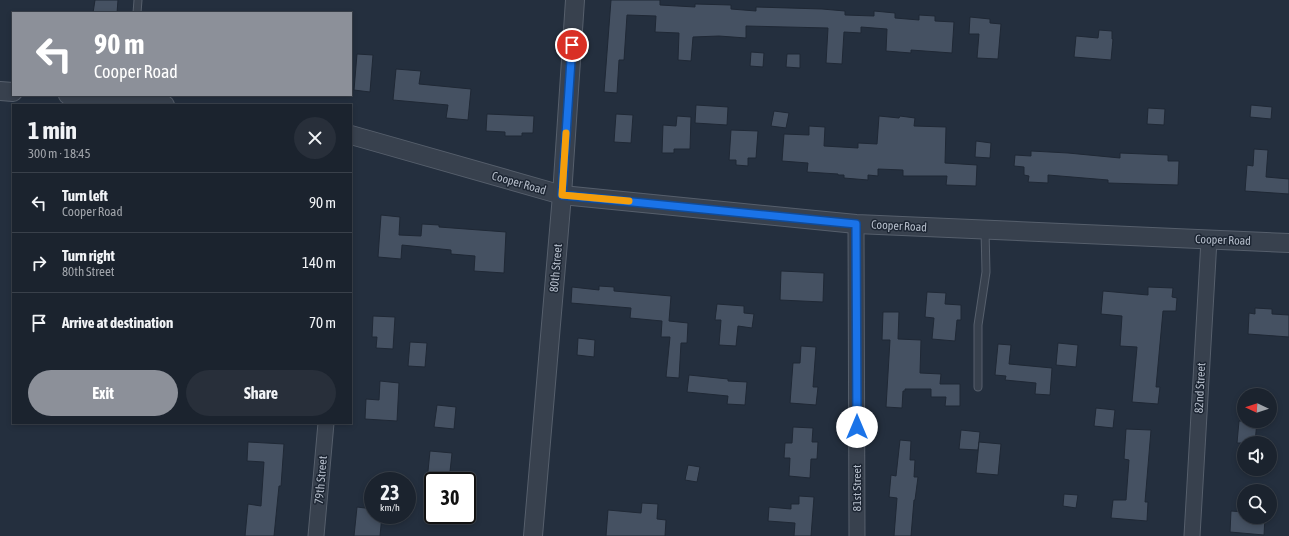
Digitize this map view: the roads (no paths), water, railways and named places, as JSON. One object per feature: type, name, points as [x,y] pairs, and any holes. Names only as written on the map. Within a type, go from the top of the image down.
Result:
[{"type":"street","name":"80th Street","points":[[533,536],[562,195],[575,0]]},
{"type":"street","points":[[0,91],[12,92]]},
{"type":"street","points":[[86,96],[157,104]]},
{"type":"street","name":"Cooper Road","points":[[352,135],[562,195],[856,224],[1289,243]]},
{"type":"street","name":"81st Street","points":[[856,224],[857,536]]},
{"type":"street","name":"82nd Street","points":[[1192,536],[1209,240]]},
{"type":"street","name":"79th Street","points":[[316,536],[326,424]]},
{"type":"lane","points":[[137,12],[138,0]]},
{"type":"lane","points":[[978,387],[978,325],[986,272],[985,230]]}]
